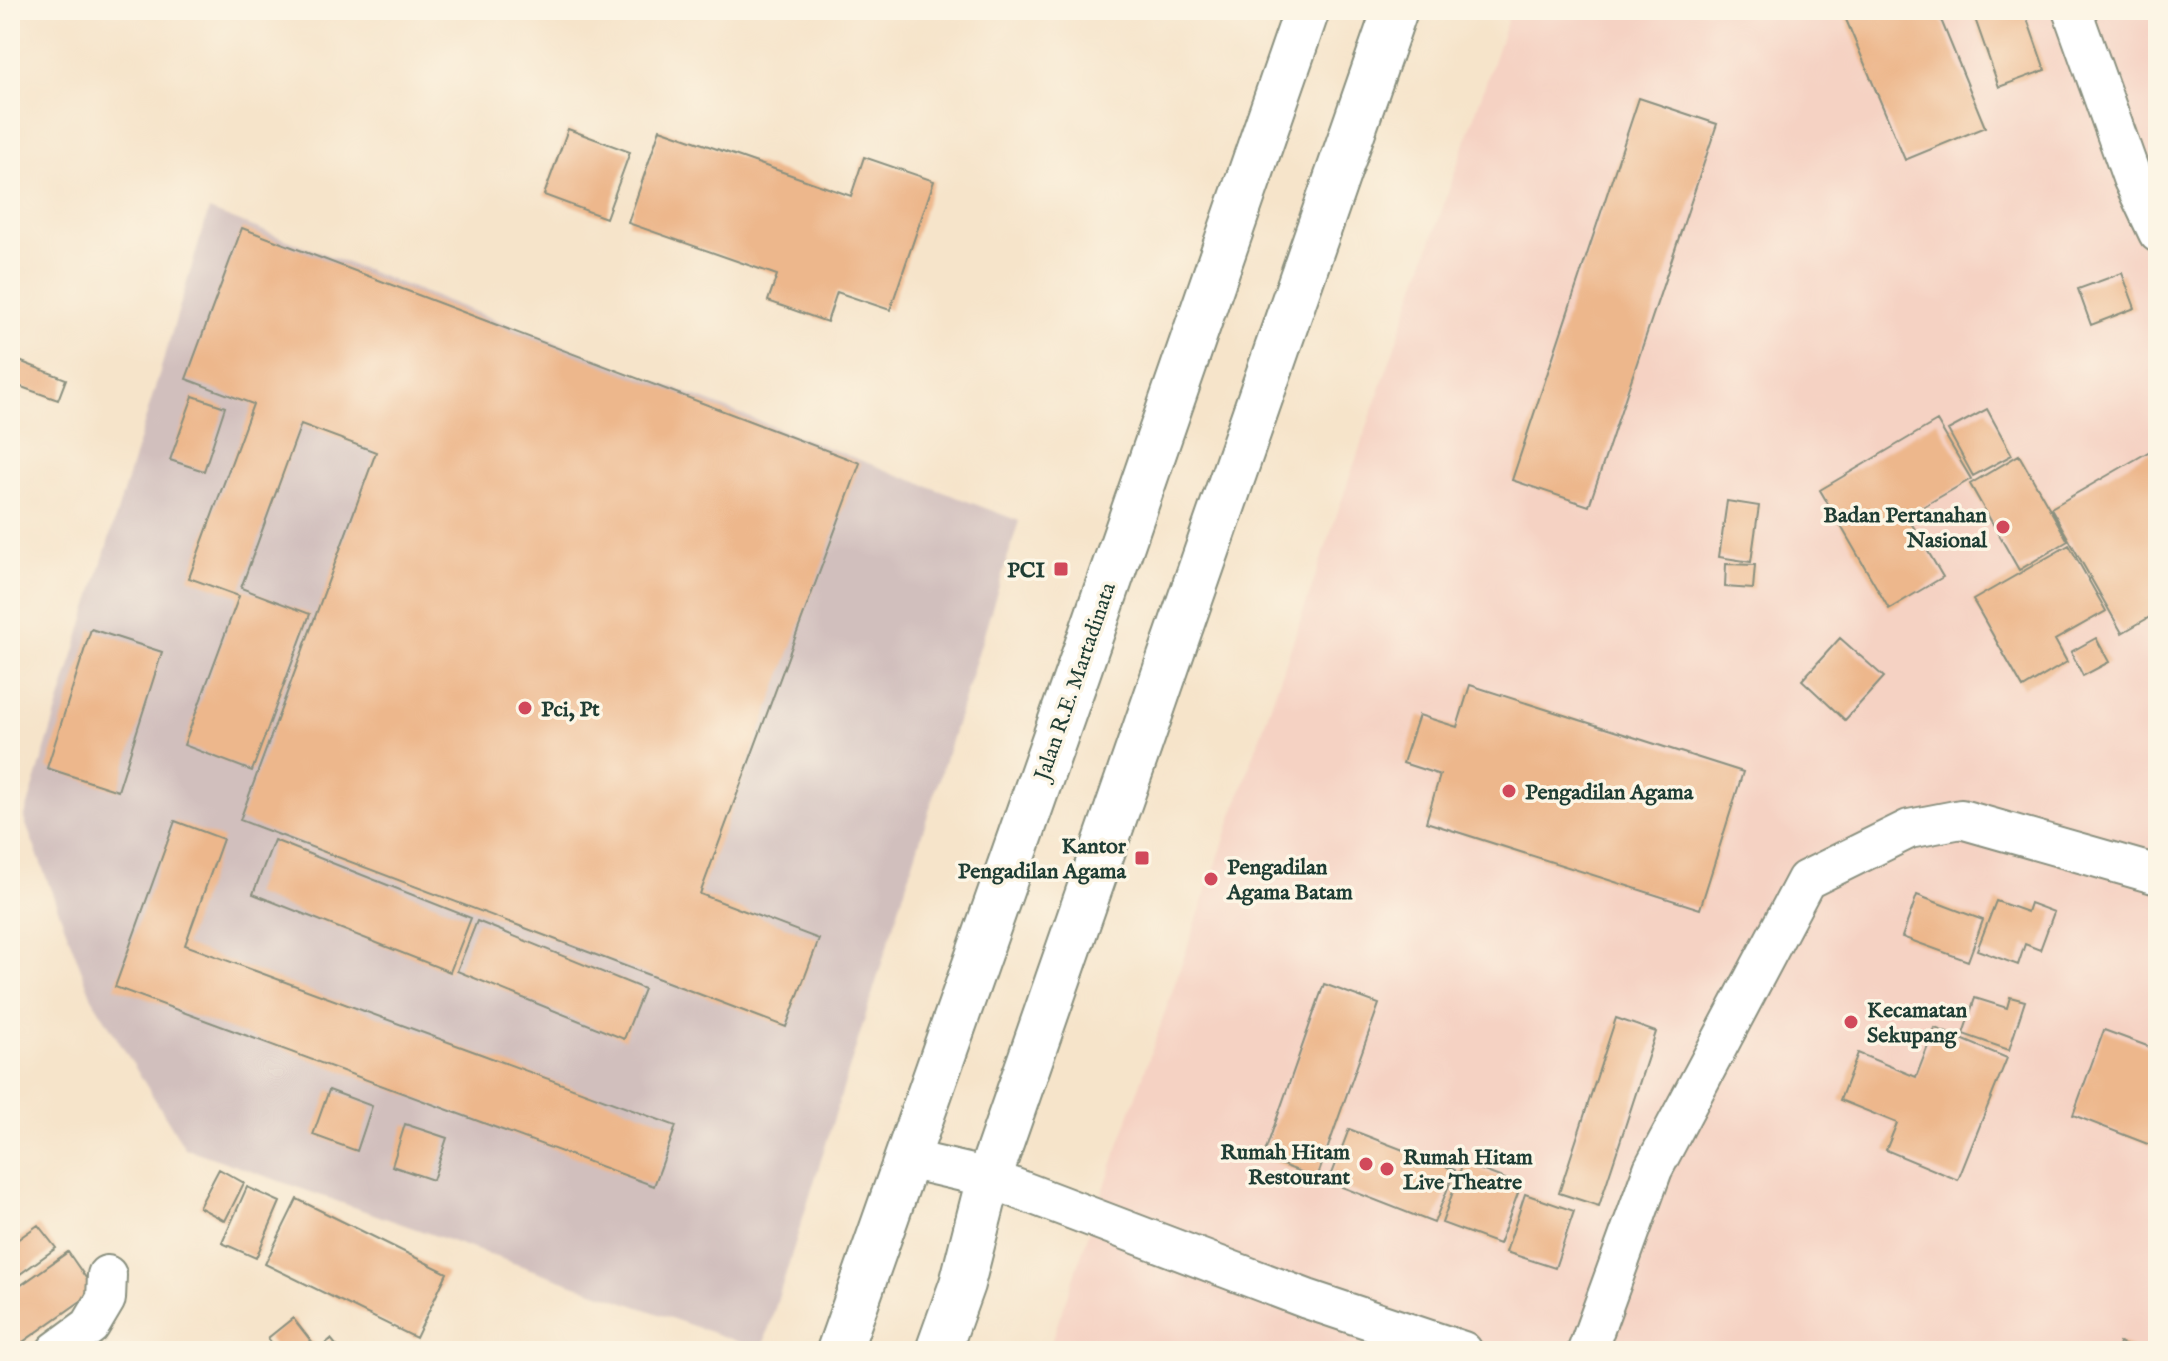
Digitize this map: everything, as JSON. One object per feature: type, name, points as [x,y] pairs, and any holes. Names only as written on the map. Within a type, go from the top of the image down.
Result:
[{"type":"highway","name":"Jalan R.E. Martadinata","points":[[839,1351],[1307,10]]},
{"type":"highway","points":[[938,1351],[962,1284],[989,1178],[1395,10]]},
{"type":"street","points":[[2072,10],[2132,178],[2158,233]]},
{"type":"street","points":[[1587,1351],[1653,1169],[1806,880],[1909,829],[1961,819],[2158,875]]},
{"type":"street","points":[[907,1159],[989,1178],[1307,1299],[1463,1351]]},
{"type":"street","points":[[56,1351],[90,1326],[106,1299],[107,1275]]},
{"type":"shaded area","points":[[1511,10],[2158,10],[2158,1351],[1048,1351]]},
{"type":"shaded area","points":[[209,210],[1019,521],[762,1350],[185,1148],[92,998],[24,819]]},
{"type":"building","points":[[1842,10],[1937,10],[1985,127],[1905,160]]},
{"type":"building","points":[[1972,10],[2024,10],[2045,70],[1999,87]]},
{"type":"building","points":[[1639,98],[1717,124],[1589,506],[1512,480]]},
{"type":"building","points":[[568,129],[630,152],[606,218],[544,195]]},
{"type":"building","points":[[660,129],[851,196],[864,157],[934,181],[890,310],[837,292],[827,322],[768,301],[777,275],[628,223]]},
{"type":"building","name":"Pci, Pt","points":[[242,228],[860,463],[700,894],[819,939],[786,1027],[240,820],[376,452],[301,424],[241,588],[310,614],[252,771],[184,745],[239,596],[189,578],[253,404],[186,379]]},
{"type":"building","points":[[2122,273],[2135,308],[2091,325],[2078,289]]},
{"type":"building","points":[[14,359],[66,379],[58,400],[10,383]]},
{"type":"building","points":[[193,396],[225,407],[204,471],[170,460]]},
{"type":"building","points":[[1987,409],[2012,455],[1973,476],[1948,430]]},
{"type":"building","points":[[1937,421],[1971,479],[1907,516],[1943,577],[1889,609],[1820,490]]},
{"type":"building","points":[[2150,451],[2158,465],[2158,618],[2155,614],[2122,633],[2051,508]]},
{"type":"building","points":[[2019,455],[2068,541],[2019,570],[1970,484]]},
{"type":"building","points":[[1727,501],[1759,506],[1751,562],[1719,557]]},
{"type":"building","points":[[2069,545],[2106,611],[2055,640],[2067,662],[2023,688],[1973,600]]},
{"type":"building","points":[[1726,564],[1755,565],[1753,589],[1725,587]]},
{"type":"building","points":[[91,629],[162,652],[118,791],[47,768]]},
{"type":"building","points":[[1840,638],[1884,677],[1845,720],[1802,680]]},
{"type":"building","points":[[2096,638],[2109,662],[2083,676],[2071,652]]},
{"type":"building","points":[[1470,685],[1743,772],[1700,909],[1426,822],[1440,775],[1403,763],[1419,715],[1457,727]]},
{"type":"building","points":[[175,821],[223,839],[185,945],[676,1126],[654,1186],[115,987]]},
{"type":"building","points":[[274,840],[471,918],[450,972],[253,894]]},
{"type":"building","points":[[1917,895],[1983,920],[1968,961],[1902,937]]},
{"type":"building","points":[[1996,901],[2027,912],[2030,903],[2054,912],[2040,950],[2025,944],[2018,965],[1977,950]]},
{"type":"building","points":[[477,921],[644,989],[624,1039],[457,971]]},
{"type":"building","points":[[1324,984],[1379,1004],[1317,1178],[1263,1158]]},
{"type":"building","points":[[2010,997],[2025,1001],[2009,1050],[1963,1034],[1975,998],[2007,1008]]},
{"type":"building","points":[[1616,1018],[1656,1032],[1599,1206],[1559,1193]]},
{"type":"building","points":[[1935,1028],[2007,1058],[1958,1180],[1886,1150],[1897,1123],[1840,1100],[1858,1053],[1916,1077]]},
{"type":"building","points":[[2104,1030],[2158,1050],[2158,1148],[2073,1115]]},
{"type":"building","points":[[329,1090],[372,1106],[357,1151],[313,1135]]},
{"type":"building","points":[[405,1124],[447,1138],[433,1180],[392,1166]]},
{"type":"building","points":[[1349,1129],[1455,1170],[1434,1223],[1329,1182]]},
{"type":"building","points":[[1463,1163],[1521,1185],[1499,1244],[1442,1223]]},
{"type":"building","points":[[219,1169],[244,1183],[225,1221],[199,1207]]},
{"type":"building","points":[[247,1187],[280,1202],[256,1258],[222,1243]]},
{"type":"building","points":[[1525,1194],[1574,1211],[1555,1268],[1506,1252]]},
{"type":"building","points":[[297,1199],[447,1273],[416,1338],[265,1264]]},
{"type":"building","points":[[38,1225],[56,1248],[20,1274],[10,1260],[10,1245]]},
{"type":"building","points":[[68,1252],[95,1291],[10,1351],[10,1293]]},
{"type":"building","points":[[293,1318],[318,1350],[331,1339],[341,1351],[278,1351],[268,1338]]},
{"type":"building","points":[[2119,1343],[2141,1351],[2117,1351]]},
{"type":"place","name":"Badan Pertanahan Nasional","points":[[2003,527]]},
{"type":"place","name":"PCI","points":[[1061,569]]},
{"type":"place","name":"Pci, Pt","points":[[525,708]]},
{"type":"place","name":"Pengadilan Agama","points":[[1509,791]]},
{"type":"place","name":"Kantor Pengadilan Agama","points":[[1142,858]]},
{"type":"place","name":"Pengadilan Agama Batam","points":[[1211,879]]},
{"type":"place","name":"Kecamatan Sekupang","points":[[1851,1022]]},
{"type":"place","name":"Rumah Hitam Restourant","points":[[1366,1164]]},
{"type":"place","name":"Rumah Hitam Live Theatre","points":[[1387,1169]]}]
